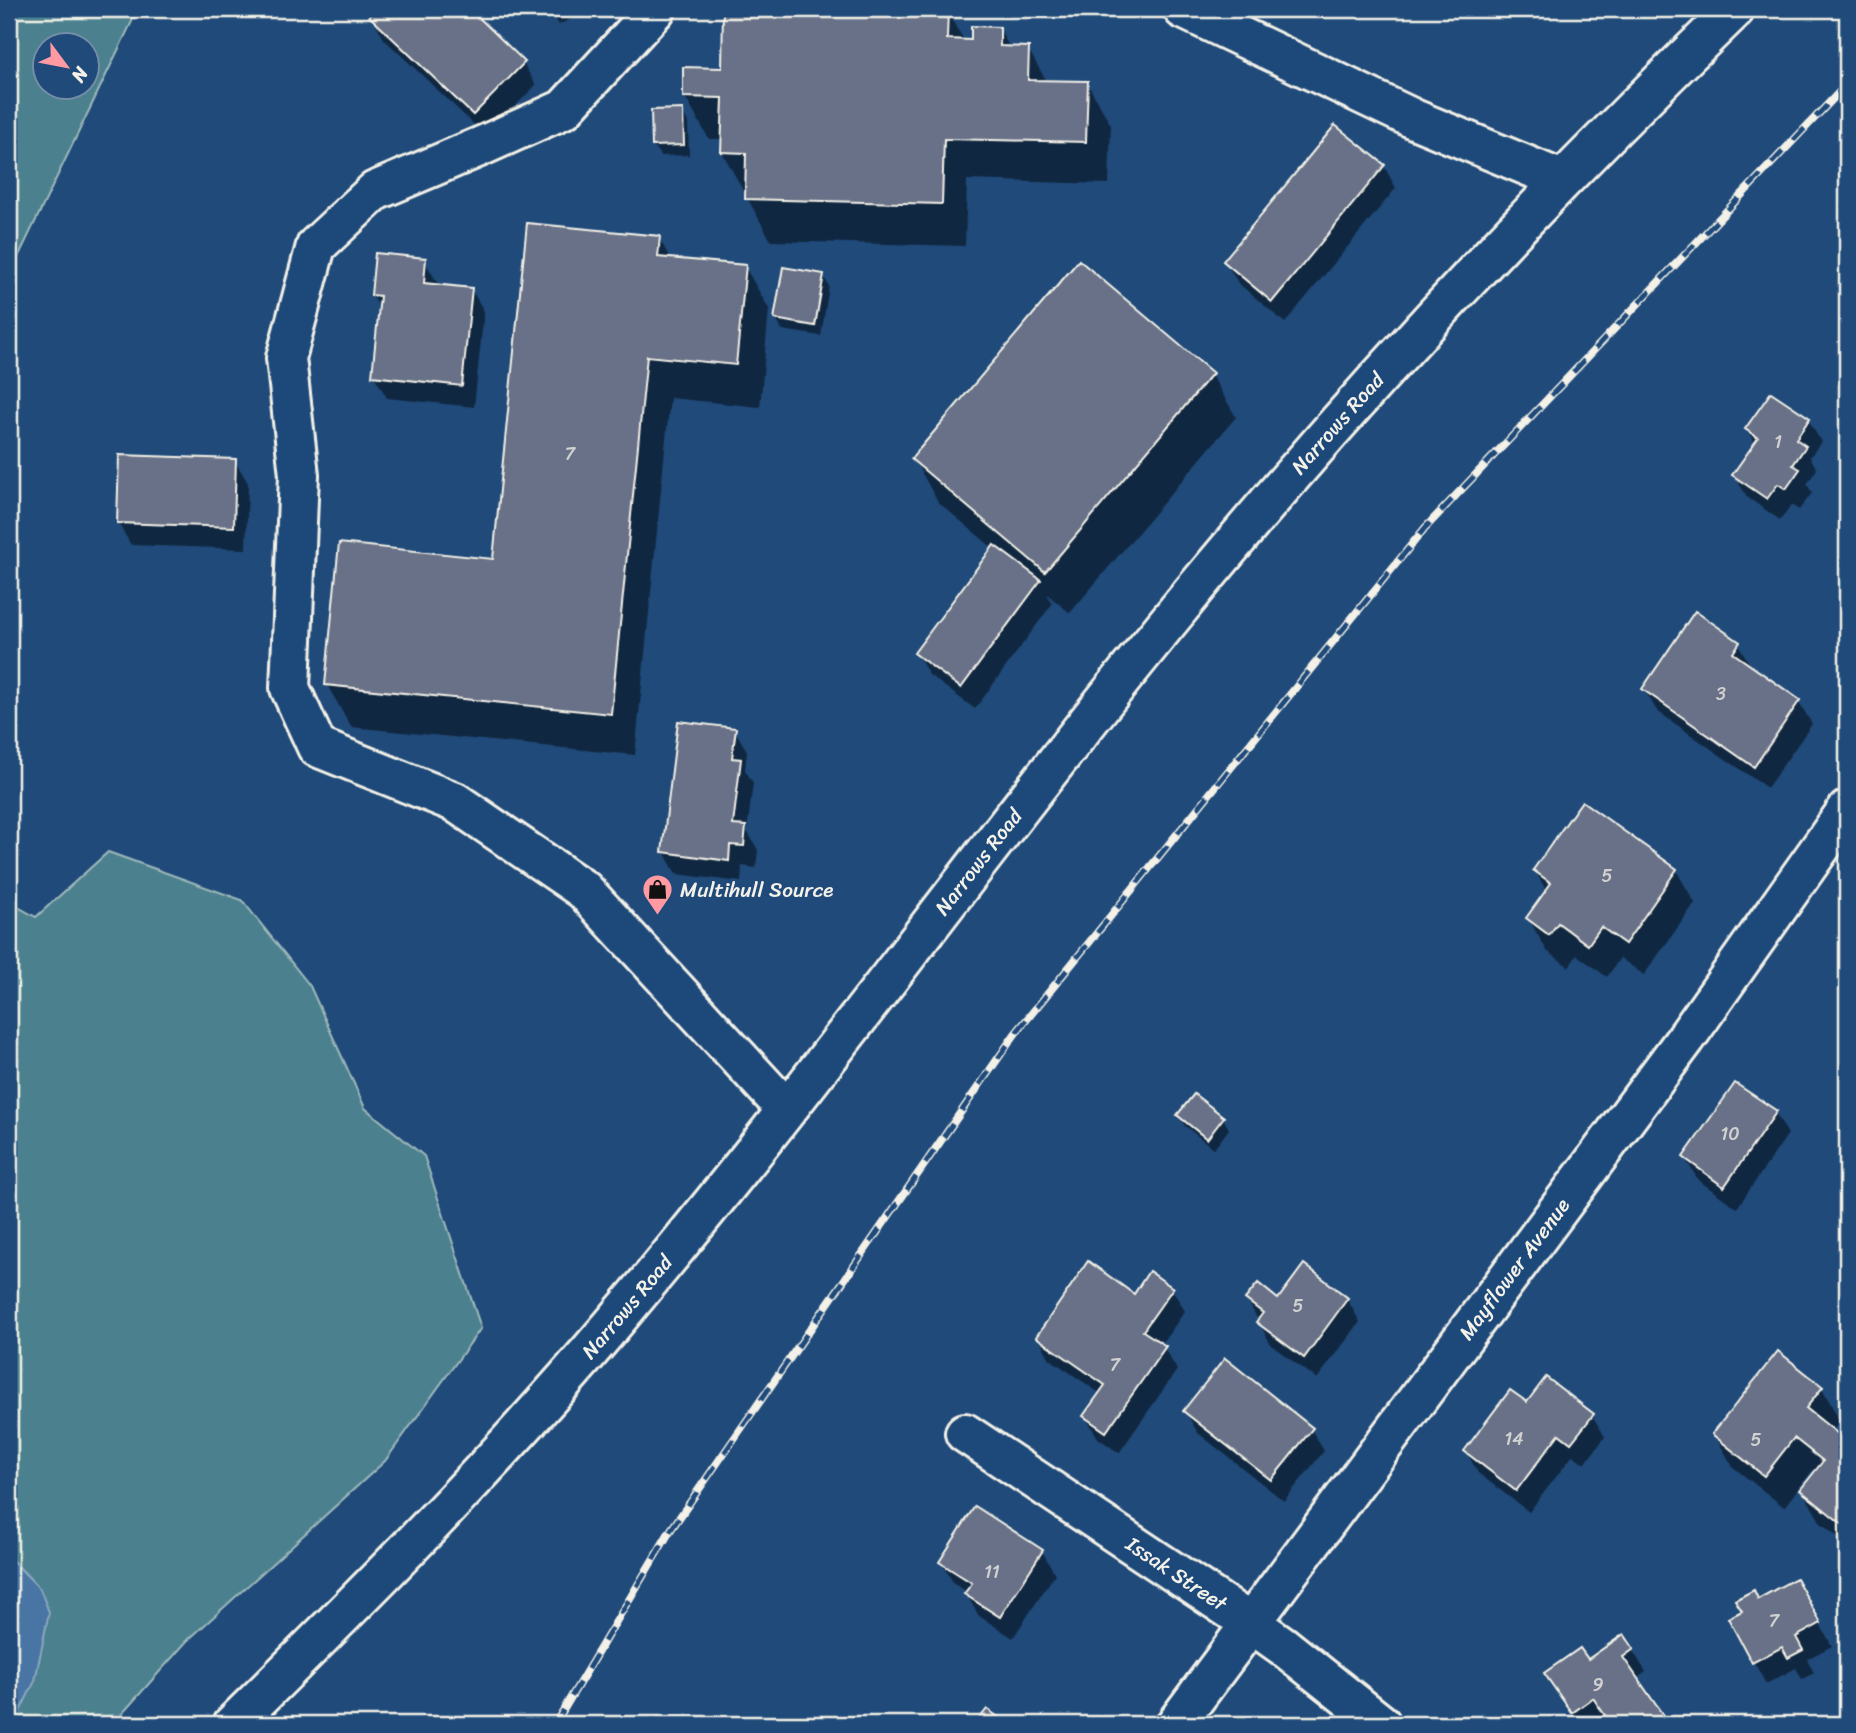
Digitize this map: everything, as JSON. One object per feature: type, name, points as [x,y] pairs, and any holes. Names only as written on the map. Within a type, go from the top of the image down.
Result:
[{"type":"main road","points":[[656,9],[564,109],[375,191],[316,246],[286,358],[299,475],[290,688],[317,747],[455,802],[584,890],[786,1109]]},
{"type":"main road","points":[[1183,9],[1414,119],[1562,180]]},
{"type":"main road","name":"Narrows Road","points":[[233,1724],[419,1539],[508,1445],[652,1278],[1195,589],[1392,362],[1562,180],[1735,9]]},
{"type":"main road","name":"Mayflower Avenue","points":[[1176,1724],[1686,1038],[1847,810]]},
{"type":"main road","name":"Issak Street","points":[[965,1433],[1252,1623],[1381,1724]]},
{"type":"green space","points":[[9,9],[138,9],[102,84],[102,32],[32,32],[32,102],[93,102],[9,276]]},
{"type":"green space","points":[[108,852],[242,900],[310,986],[365,1108],[424,1156],[481,1328],[385,1461],[187,1641],[113,1724],[10,1724],[15,1721],[40,1589],[9,1557],[9,902],[36,917]]},
{"type":"water","points":[[9,1557],[40,1589],[49,1612],[35,1681],[15,1721],[9,1724]]},
{"type":"building","points":[[377,9],[470,9],[525,62],[473,115],[369,16]]},
{"type":"building","points":[[723,9],[948,10],[947,39],[971,40],[971,26],[1000,27],[1000,46],[1029,47],[1028,80],[1088,81],[1086,142],[944,139],[942,204],[745,199],[746,153],[721,152],[723,98],[683,97],[683,67],[722,68]]},
{"type":"building","points":[[683,109],[684,145],[652,146],[651,110]]},
{"type":"building","points":[[1335,125],[1385,165],[1272,302],[1223,261]]},
{"type":"building","points":[[527,223],[660,236],[658,257],[746,265],[736,365],[647,356],[611,714],[325,685],[339,543],[493,559]]},
{"type":"building","points":[[375,253],[426,258],[424,283],[472,288],[462,386],[372,376],[380,296],[371,295]]},
{"type":"building","points":[[1079,260],[1213,373],[1045,572],[911,459]]},
{"type":"building","points":[[783,267],[824,274],[815,326],[774,319]]},
{"type":"building","points":[[1771,392],[1810,418],[1796,439],[1806,446],[1793,465],[1800,469],[1786,489],[1778,484],[1767,499],[1732,475],[1758,438],[1745,429]]},
{"type":"building","points":[[119,455],[236,459],[234,527],[117,523]]},
{"type":"building","points":[[994,545],[1041,580],[961,688],[914,653]]},
{"type":"building","points":[[1695,611],[1740,642],[1733,653],[1800,700],[1754,767],[1642,689]]},
{"type":"building","points":[[678,721],[736,728],[732,758],[741,759],[733,825],[746,826],[744,846],[730,845],[729,861],[662,852]]},
{"type":"building","points":[[1582,801],[1677,869],[1625,944],[1601,927],[1588,945],[1558,923],[1549,935],[1526,918],[1551,883],[1533,870]]},
{"type":"building","points":[[1735,1083],[1777,1111],[1724,1187],[1683,1157]]},
{"type":"building","points":[[1194,1094],[1224,1117],[1207,1139],[1177,1115]]},
{"type":"building","points":[[1088,1261],[1134,1294],[1149,1271],[1173,1288],[1143,1331],[1166,1346],[1106,1432],[1083,1416],[1105,1385],[1036,1337]]},
{"type":"building","points":[[1304,1264],[1348,1298],[1304,1358],[1256,1322],[1263,1313],[1245,1299],[1258,1283],[1278,1299]]},
{"type":"building","points":[[1778,1351],[1823,1387],[1806,1408],[1847,1441],[1847,1528],[1800,1490],[1823,1461],[1794,1438],[1764,1476],[1712,1434]]},
{"type":"building","points":[[1225,1358],[1313,1428],[1271,1480],[1183,1411]]},
{"type":"building","points":[[1546,1377],[1594,1414],[1571,1443],[1559,1434],[1516,1491],[1464,1451],[1510,1390],[1527,1402]]},
{"type":"building","points":[[975,1506],[1043,1550],[1000,1617],[964,1594],[972,1583],[939,1562]]},
{"type":"building","points":[[1796,1578],[1821,1623],[1796,1637],[1803,1650],[1788,1658],[1782,1647],[1752,1663],[1728,1618],[1742,1611],[1735,1600],[1754,1590],[1758,1599]]},
{"type":"building","points":[[1624,1634],[1634,1649],[1623,1657],[1667,1721],[1662,1724],[1611,1724],[1593,1698],[1572,1713],[1544,1673],[1580,1648],[1588,1659]]},
{"type":"building","points":[[987,1709],[1008,1724],[975,1724]]},
{"type":"railway","points":[[555,1724],[670,1531],[1015,1034],[1425,528],[1847,84]]},
{"type":"place","name":"Multihull Source","points":[[657,917]]}]
